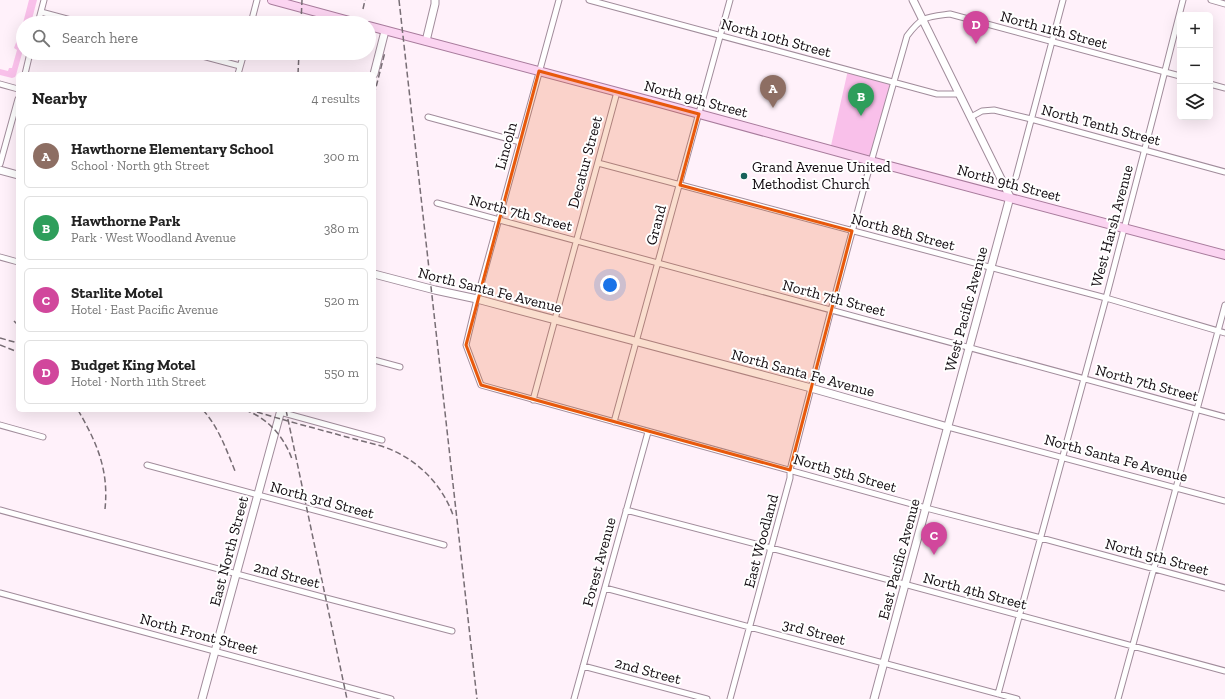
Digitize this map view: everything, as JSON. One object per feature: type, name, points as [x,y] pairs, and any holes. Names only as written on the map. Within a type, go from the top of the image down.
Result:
[{"type":"main road","points":[[272,0],[331,16]]},
{"type":"main road","points":[[426,41],[435,0]]},
{"type":"main road","points":[[912,0],[1010,197]]},
{"type":"main road","name":"North 9th Street","points":[[376,28],[1225,255]]},
{"type":"main road","points":[[375,72],[386,31]]},
{"type":"main road","points":[[0,170],[16,174]]},
{"type":"main road","name":"West Pacific Avenue","points":[[948,427],[1010,197]]},
{"type":"main road","name":"North Santa Fe Avenue","points":[[376,275],[477,299],[811,388],[948,427]]},
{"type":"main road","name":"East North Street","points":[[202,699],[281,412]]},
{"type":"main road","name":"East Pacific Avenue","points":[[874,699],[948,427]]},
{"type":"street","points":[[40,16],[44,0]]},
{"type":"street","points":[[253,16],[257,0]]},
{"type":"street","name":"Lincoln","points":[[481,386],[466,345],[477,299],[559,0]]},
{"type":"street","name":"North 10th Street","points":[[589,0],[937,94],[959,94]]},
{"type":"street","points":[[720,36],[730,0]]},
{"type":"street","points":[[1016,177],[1063,0]]},
{"type":"street","name":"West Harsh Avenue","points":[[998,694],[1106,298],[1183,0]]},
{"type":"street","points":[[1211,0],[1225,4]]},
{"type":"street","points":[[41,12],[56,16]]},
{"type":"street","name":"North 11th Street","points":[[922,20],[950,14],[1177,75]]},
{"type":"street","name":"East Woodland","points":[[730,699],[790,478],[790,470],[871,161],[907,36],[916,24],[922,20]]},
{"type":"street","name":"Grand","points":[[614,422],[720,36]]},
{"type":"street","points":[[25,72],[28,60]]},
{"type":"street","points":[[217,60],[240,66]]},
{"type":"street","points":[[238,72],[242,60]]},
{"type":"street","points":[[0,84],[16,88]]},
{"type":"street","points":[[1213,85],[1225,88]]},
{"type":"street","name":"Decatur Street","points":[[533,400],[617,92]]},
{"type":"street","points":[[0,164],[16,106]]},
{"type":"street","name":"North Tenth Street","points":[[971,117],[982,111],[994,110],[1145,149],[1225,172]]},
{"type":"street","points":[[428,117],[520,142]]},
{"type":"street","name":"North 8th Street","points":[[598,163],[1106,298],[1225,332]]},
{"type":"street","name":"North 7th Street","points":[[437,203],[1225,417]]},
{"type":"street","points":[[0,257],[16,261]]},
{"type":"street","points":[[1118,699],[1225,305]]},
{"type":"street","points":[[376,361],[400,367]]},
{"type":"street","name":"North 5th Street","points":[[481,386],[1225,588]]},
{"type":"street","points":[[284,412],[382,440]]},
{"type":"street","points":[[0,425],[42,437]]},
{"type":"street","name":"North Santa Fe Avenue","points":[[948,427],[1225,501]]},
{"type":"street","name":"Forest Avenue","points":[[574,699],[648,432]]},
{"type":"street","name":"North 3rd Street","points":[[147,465],[444,545]]},
{"type":"street","name":"2nd Street","points":[[0,510],[339,602],[452,631]]},
{"type":"street","name":"North 4th Street","points":[[626,510],[1225,671]]},
{"type":"street","name":"3rd Street","points":[[605,588],[1016,699]]},
{"type":"street","name":"North Front Street","points":[[0,593],[391,699]]},
{"type":"street","name":"2nd Street","points":[[583,666],[706,699]]},
{"type":"highlighted area","points":[[539,71],[699,114],[680,185],[852,231],[790,470],[481,385],[466,345]]},
{"type":"shaded area","points":[[29,0],[37,0],[33,16],[25,16]]},
{"type":"shaded area","points":[[16,54],[16,60],[20,60],[15,77],[12,78],[0,75],[0,69],[8,71],[9,68],[12,68]]},
{"type":"shaded area","points":[[848,70],[894,82],[871,161],[830,150]]},
{"type":"railway","points":[[301,16],[302,0]]},
{"type":"railway","points":[[363,9],[365,0]]},
{"type":"railway","points":[[399,0],[477,699]]},
{"type":"railway","points":[[376,87],[385,52]]},
{"type":"railway","points":[[298,72],[299,60]]},
{"type":"railway","points":[[0,338],[16,342]]},
{"type":"railway","points":[[0,345],[16,351]]},
{"type":"railway","points":[[79,412],[91,434],[100,457],[105,482],[105,509]]},
{"type":"railway","points":[[205,412],[218,431],[235,471]]},
{"type":"railway","points":[[249,412],[261,418],[274,429],[285,443],[292,459]]},
{"type":"railway","points":[[257,412],[378,445],[396,452],[417,465],[435,483],[453,515]]},
{"type":"railway","points":[[286,412],[347,699]]},
{"type":"place","name":"Budget King Motel","points":[[976,44]]},
{"type":"place","name":"Hawthorne Elementary School","points":[[773,108]]},
{"type":"place","name":"Hawthorne Park","points":[[861,116]]},
{"type":"place","name":"Grand Avenue United Methodist Church","points":[[744,176]]},
{"type":"place","name":"Starlite Motel","points":[[934,555]]}]
